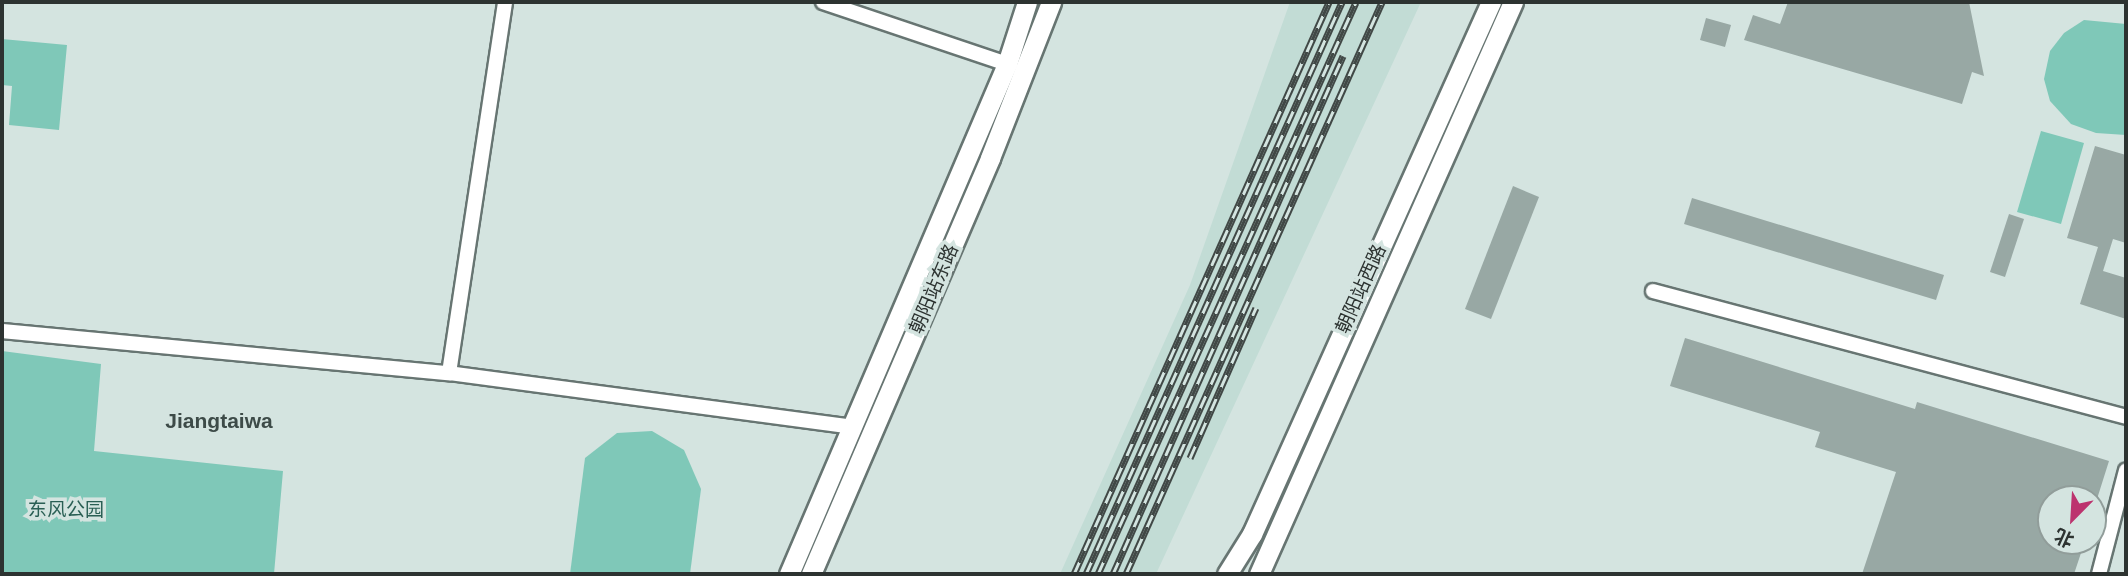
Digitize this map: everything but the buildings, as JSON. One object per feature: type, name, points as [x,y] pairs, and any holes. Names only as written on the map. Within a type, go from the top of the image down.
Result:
[{"type":"main road","name":"朝阳站东路","points":[[789,574],[1007,64],[1027,2]]},
{"type":"main road","name":"朝阳站东路","points":[[811,574],[990,158],[1051,2]]},
{"type":"main road","name":"朝阳站西路","points":[[1227,574],[1252,534],[1491,2]]},
{"type":"main road","name":"朝阳站西路","points":[[1259,574],[1513,2]]},
{"type":"street","points":[[449,373],[505,2]]},
{"type":"street","points":[[823,2],[1007,64]]},
{"type":"street","points":[[1653,291],[2126,417]]},
{"type":"street","points":[[2,331],[449,373],[852,427]]},
{"type":"street","points":[[2099,574],[2126,470]]},
{"type":"shaded area","points":[[1290,2],[1421,2],[1156,574],[1060,574],[1190,285]]},
{"type":"green space","points":[[2084,20],[2126,24],[2126,135],[2096,133],[2071,124],[2050,101],[2044,79],[2050,51],[2064,33]]},
{"type":"green space","points":[[2,39],[67,45],[59,130],[9,125],[12,86],[2,85]]},
{"type":"green space","points":[[2041,131],[2084,143],[2061,224],[2017,212]]},
{"type":"green space","name":"东风公园","points":[[2,351],[101,364],[94,451],[283,471],[274,574],[2,574]]},
{"type":"green space","points":[[652,431],[684,450],[701,489],[690,574],[570,574],[585,458],[617,433]]},
{"type":"railway","points":[[1074,574],[1329,2]]},
{"type":"railway","points":[[1086,574],[1342,2]]},
{"type":"railway","points":[[1098,574],[1356,2]]},
{"type":"railway","points":[[1126,574],[1382,2]]},
{"type":"railway","points":[[1113,574],[1343,56]]},
{"type":"railway","points":[[1190,458],[1256,308]]},
{"type":"district","name":"Jiangtaiwa","points":[[219,421]]}]
